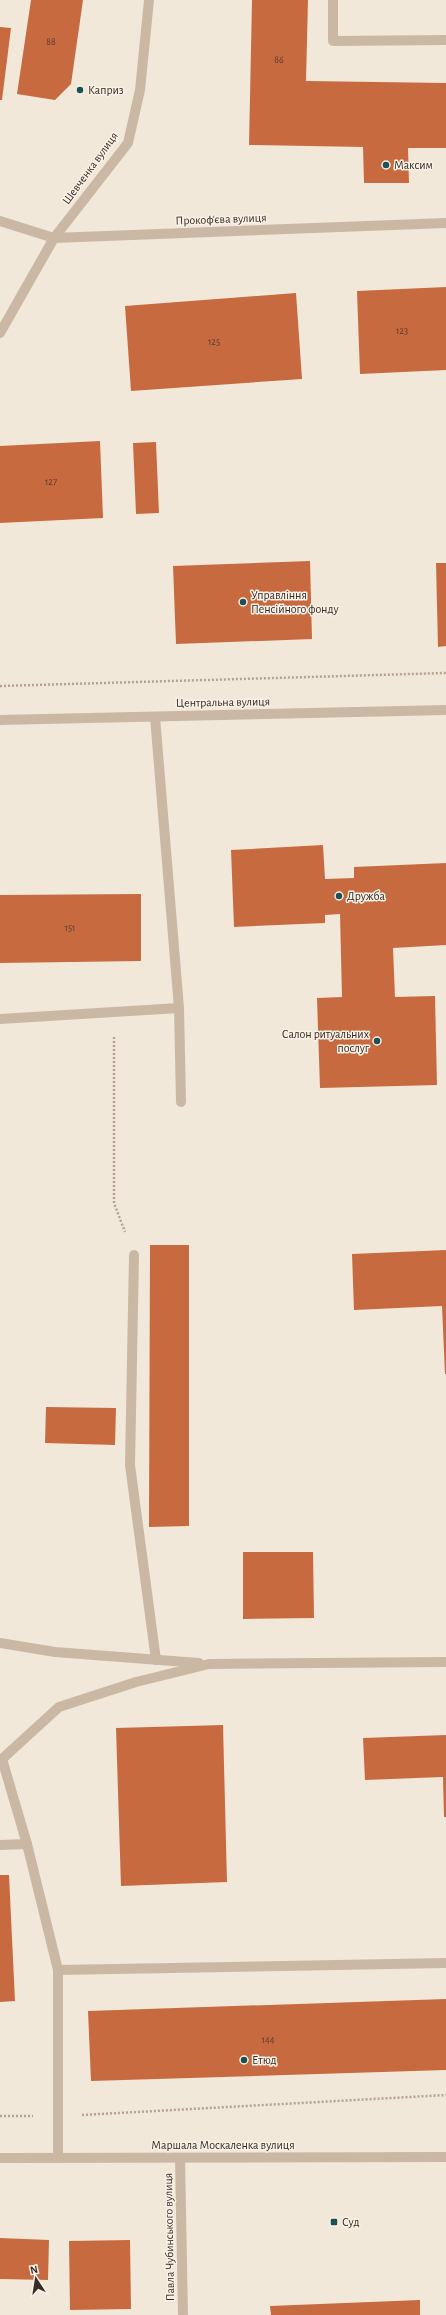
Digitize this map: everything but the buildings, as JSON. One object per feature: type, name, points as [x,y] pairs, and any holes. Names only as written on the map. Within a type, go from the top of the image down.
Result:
[{"type":"street","name":"Шевченка вулиця","points":[[0,333],[54,238],[128,143],[140,90],[149,0]]},
{"type":"street","points":[[333,0],[333,41],[446,40]]},
{"type":"street","name":"Прокоф'єва вулиця","points":[[0,221],[54,238],[446,223]]},
{"type":"street","name":"Центральна вулиця","points":[[0,720],[446,710]]},
{"type":"street","points":[[155,717],[179,1008],[181,1102]]},
{"type":"street","points":[[0,1019],[179,1008]]},
{"type":"street","points":[[134,1255],[130,1464],[156,1660]]},
{"type":"street","points":[[0,1643],[55,1652],[208,1664],[446,1662]]},
{"type":"street","points":[[58,2158],[58,1970],[27,1844],[2,1759],[59,1707],[136,1682],[208,1664]]},
{"type":"street","points":[[0,1845],[27,1844]]},
{"type":"street","points":[[58,1970],[446,1963]]},
{"type":"street","name":"Маршала Москаленка вулиця","points":[[0,2158],[446,2157]]},
{"type":"street","name":"Павла Чубинського вулиця","points":[[180,2158],[183,2315]]},
{"type":"path","points":[[0,686],[446,673]]},
{"type":"path","points":[[114,1012],[114,1203],[134,1255]]},
{"type":"path","points":[[0,2116],[58,2116],[446,2095]]},
{"type":"place","name":"Каприз","points":[[80,90]]},
{"type":"place","name":"Максим","points":[[386,165]]},
{"type":"place","name":"Управління Пенсійного фонду","points":[[243,602]]},
{"type":"place","name":"Дружба","points":[[339,896]]},
{"type":"place","name":"Салон ритуальних послуг","points":[[377,1041]]},
{"type":"place","name":"Етюд","points":[[244,2060]]},
{"type":"place","name":"Суд","points":[[334,2222]]}]
